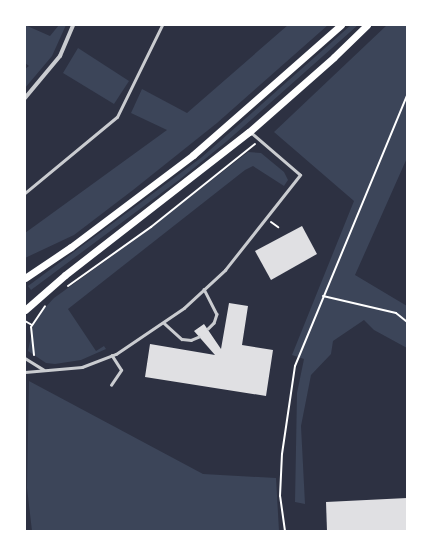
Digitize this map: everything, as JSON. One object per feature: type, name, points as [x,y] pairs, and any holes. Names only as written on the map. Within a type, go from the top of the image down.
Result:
[{"type":"main road","points":[[25,278],[71,247],[187,160],[341,25]]},
{"type":"main road","points":[[25,310],[65,275],[249,132],[334,57],[366,25]]},
{"type":"street","points":[[25,98],[60,56],[73,25]]},
{"type":"lane","points":[[25,193],[117,117],[162,25]]},
{"type":"lane","points":[[25,372],[82,367],[112,356],[164,323],[225,270],[268,218],[300,175],[249,132]]},
{"type":"lane","points":[[204,289],[217,314],[214,323],[208,329]]},
{"type":"lane","points":[[164,323],[182,339],[191,340],[198,337]]},
{"type":"lane","points":[[111,385],[121,370],[112,356]]},
{"type":"lane","points":[[25,358],[44,370]]},
{"type":"path","points":[[285,531],[280,489],[291,385],[295,366],[407,96]]},
{"type":"path","points":[[63,290],[151,227],[260,141]]},
{"type":"path","points":[[268,218],[278,227]]},
{"type":"path","points":[[323,296],[396,313],[407,322]]},
{"type":"path","points":[[31,361],[34,350],[30,332],[32,325],[48,303]]},
{"type":"path","points":[[25,321],[32,325]]},
{"type":"shaded area","points":[[25,25],[50,36],[59,25],[66,25],[52,56],[25,88],[25,69],[29,66],[25,63]]},
{"type":"shaded area","points":[[288,25],[328,25],[217,123],[133,190],[74,235],[25,258],[25,233],[167,130],[131,113],[142,89],[187,113]]},
{"type":"shaded area","points":[[351,25],[358,25],[226,142],[179,180],[31,290],[28,286],[202,157]]},
{"type":"shaded area","points":[[387,25],[407,25],[407,158],[355,275],[407,306],[407,348],[374,330],[364,320],[333,341],[331,354],[311,375],[301,426],[305,504],[295,502],[297,393],[304,359],[292,355],[354,201],[274,132]]},
{"type":"shaded area","points":[[78,48],[129,81],[114,104],[63,73]]},
{"type":"shaded area","points":[[248,152],[261,153],[284,172],[288,180],[284,186],[253,166],[245,170],[68,309],[96,351],[104,346],[106,349],[81,360],[55,364],[46,363],[28,351],[33,326],[41,312],[54,298],[136,239]]},
{"type":"shaded area","points":[[29,381],[203,474],[276,478],[279,531],[32,531],[27,488]]},
{"type":"building","points":[[302,226],[317,254],[271,280],[255,251]]},
{"type":"building","points":[[229,303],[248,306],[242,345],[273,350],[266,396],[145,377],[150,344],[215,355],[194,331],[204,324],[221,349]]},
{"type":"building","points":[[407,498],[407,531],[327,531],[326,502]]}]
